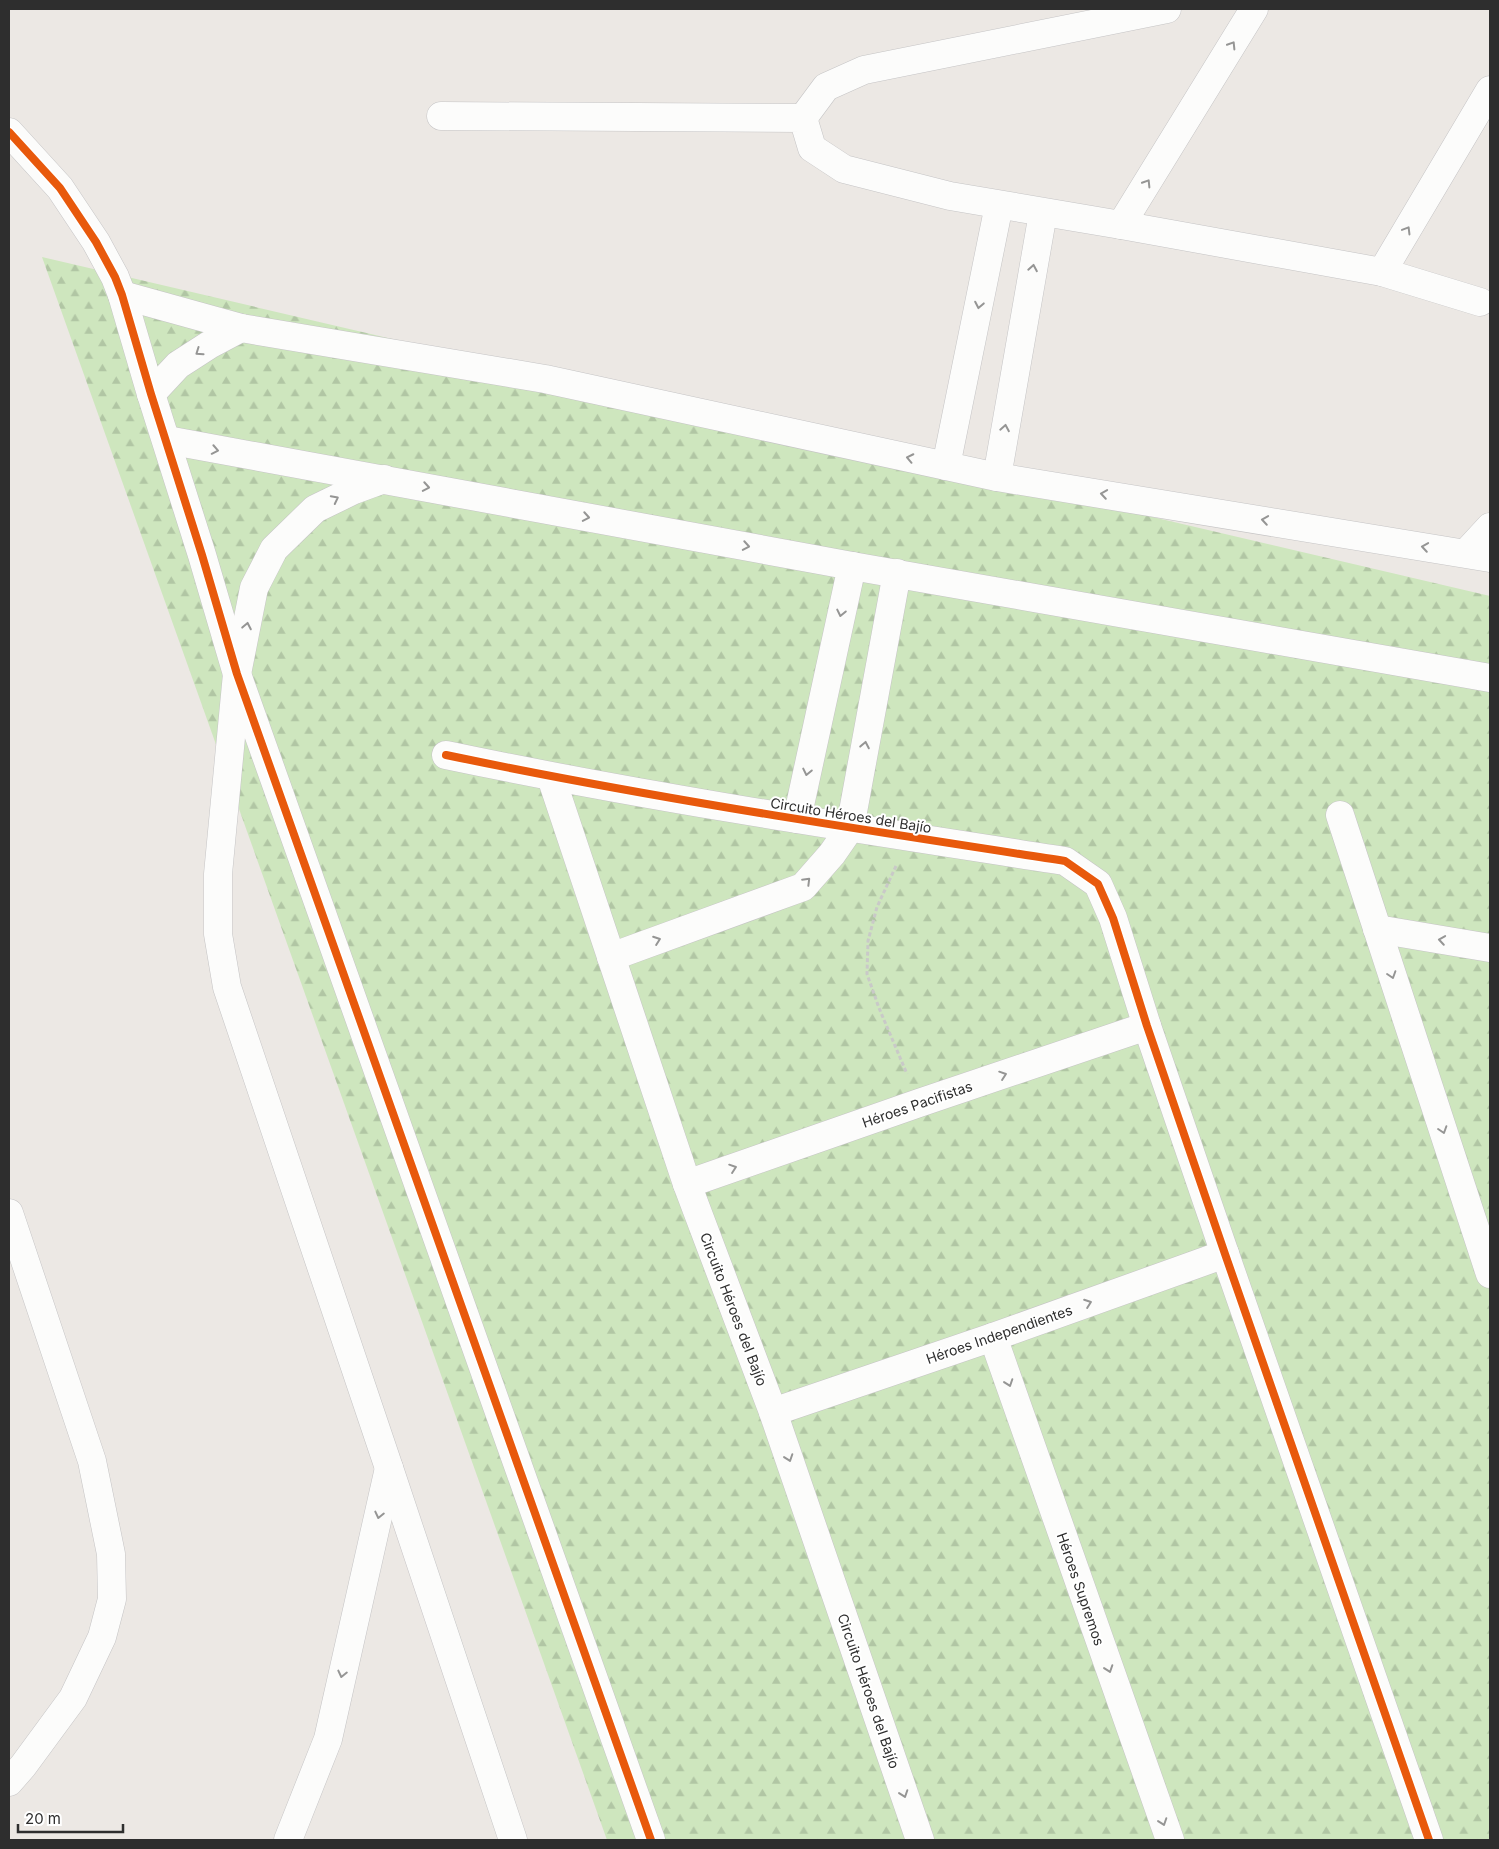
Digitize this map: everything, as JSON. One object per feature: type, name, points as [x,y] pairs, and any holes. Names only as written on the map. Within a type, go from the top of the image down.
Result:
[{"type":"street","points":[[803,118],[826,87],[864,70],[1167,9]]},
{"type":"street","points":[[1121,225],[1254,9]]},
{"type":"street","points":[[1382,272],[1490,90]]},
{"type":"street","points":[[441,116],[803,118]]},
{"type":"street","points":[[803,118],[812,148],[844,169],[950,196],[1382,272],[1480,302]]},
{"type":"street","points":[[9,132],[60,188],[96,242],[115,277],[122,295],[237,674],[651,1840]]},
{"type":"street","points":[[946,466],[999,205]]},
{"type":"street","points":[[997,476],[1043,212]]},
{"type":"street","points":[[122,295],[241,328],[544,379],[997,476],[1478,556],[1490,527]]},
{"type":"street","points":[[151,394],[178,366],[209,345],[241,328]]},
{"type":"street","points":[[167,440],[852,566],[1490,678]]},
{"type":"street","points":[[384,479],[354,490],[315,509],[274,549],[254,588],[237,674],[218,874],[218,934],[227,987],[513,1840]]},
{"type":"street","points":[[797,819],[852,566]]},
{"type":"street","points":[[611,957],[803,887],[832,854],[850,828],[897,573]]},
{"type":"street","name":"Circuito Héroes del Bajío","points":[[446,755],[551,777],[850,828],[1065,861],[1098,884],[1113,918],[1147,1026],[1225,1254],[1429,1840]]},
{"type":"street","name":"Circuito Héroes del Bajío","points":[[551,777],[688,1184],[773,1412],[920,1840]]},
{"type":"street","points":[[1340,816],[1490,1274]]},
{"type":"street","points":[[1377,929],[1490,948]]},
{"type":"street","name":"Héroes Pacifistas","points":[[688,1184],[1147,1026]]},
{"type":"street","points":[[9,1213],[92,1461],[111,1554],[112,1599],[102,1637],[73,1698],[9,1782]]},
{"type":"street","name":"Héroes Independientes","points":[[773,1412],[993,1337],[1225,1254]]},
{"type":"street","name":"Héroes Supremos","points":[[993,1337],[1170,1840]]},
{"type":"street","points":[[288,1840],[328,1739],[389,1468]]},
{"type":"path","points":[[911,837],[877,907],[868,941],[868,974],[879,1008],[919,1103]]},
{"type":"green space","points":[[42,257],[1490,596],[1490,1840],[607,1840]]},
{"type":"cycle path","points":[[9,132],[60,188],[96,242],[115,277],[122,295],[237,674],[651,1840]]},
{"type":"cycle path","points":[[446,755],[677,799],[1065,861],[1098,884],[1113,918],[1147,1026],[1225,1254],[1429,1840]]}]
